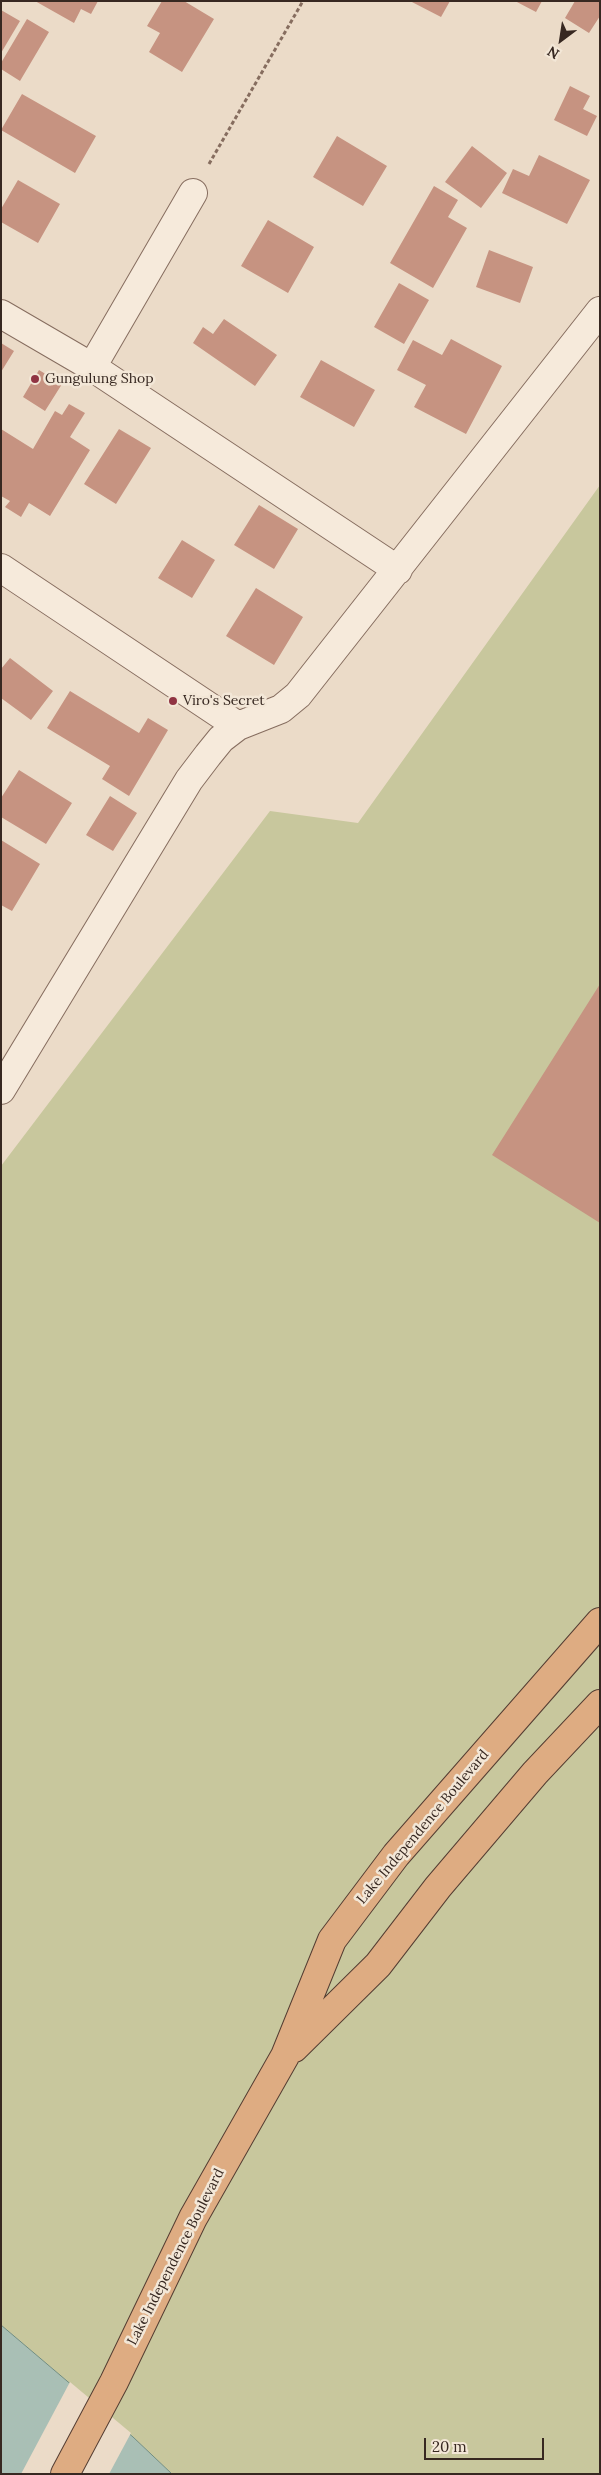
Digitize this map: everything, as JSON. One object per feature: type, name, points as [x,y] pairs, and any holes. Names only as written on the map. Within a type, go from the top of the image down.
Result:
[{"type":"highway","name":"Lake Independence Boulevard","points":[[65,2474],[114,2382],[193,2218],[285,2056],[332,1940],[396,1855],[600,1622]]},
{"type":"highway","name":"Lake Independence Boulevard","points":[[285,2056],[378,1965],[438,1887],[535,1773],[600,1704]]},
{"type":"street","points":[[92,367],[193,193]]},
{"type":"street","points":[[1,1090],[189,780],[221,739],[238,726],[282,709],[298,695],[600,311]]},
{"type":"street","points":[[1,314],[92,367],[398,570]]},
{"type":"street","points":[[1,568],[238,726]]},
{"type":"path","points":[[193,193],[303,1]]},
{"type":"green space","points":[[600,485],[600,2474],[172,2474],[133,2437],[1,2325],[1,1166],[270,811],[358,823]]},
{"type":"shaded area","points":[[1,2325],[133,2437],[172,2474],[1,2474]]},
{"type":"pier","points":[[70,2382],[131,2433],[109,2474],[21,2474]]},
{"type":"building","points":[[35,1],[98,1],[91,14],[81,9],[74,23]]},
{"type":"building","points":[[162,1],[184,1],[214,19],[182,72],[149,52],[160,33],[147,26]]},
{"type":"building","points":[[410,1],[450,1],[441,17]]},
{"type":"building","points":[[515,1],[542,1],[536,12]]},
{"type":"building","points":[[575,1],[600,1],[600,16],[589,33],[565,18]]},
{"type":"building","points":[[1,10],[20,21],[1,53]]},
{"type":"building","points":[[27,19],[49,32],[20,81],[1,69],[1,63]]},
{"type":"building","points":[[570,86],[590,96],[583,109],[597,116],[587,136],[554,120]]},
{"type":"building","points":[[22,94],[96,136],[75,173],[1,130]]},
{"type":"building","points":[[337,136],[387,166],[363,206],[313,177]]},
{"type":"building","points":[[472,146],[507,173],[481,208],[445,182]]},
{"type":"building","points":[[539,155],[590,180],[567,224],[502,193],[513,169],[529,176]]},
{"type":"building","points":[[18,180],[60,204],[38,243],[1,222],[1,209]]},
{"type":"building","points":[[434,186],[458,200],[448,217],[467,228],[433,288],[390,263]]},
{"type":"building","points":[[268,220],[314,247],[288,293],[241,266]]},
{"type":"building","points":[[489,250],[533,267],[520,303],[476,287]]},
{"type":"building","points":[[399,283],[429,300],[404,344],[374,327]]},
{"type":"building","points":[[224,319],[277,355],[255,386],[193,343],[203,327],[213,334]]},
{"type":"building","points":[[451,339],[502,366],[466,434],[414,407],[426,385],[397,370],[413,340],[442,355]]},
{"type":"building","points":[[1,343],[14,351],[1,372]]},
{"type":"building","points":[[321,360],[375,390],[354,427],[300,397]]},
{"type":"building","points":[[39,370],[62,384],[45,411],[23,397]]},
{"type":"building","points":[[69,404],[85,413],[70,437],[90,450],[50,516],[29,503],[21,517],[5,507],[10,501],[1,496],[1,429],[33,449],[55,411],[62,415]]},
{"type":"building","points":[[119,429],[151,448],[116,504],[84,484]]},
{"type":"building","points":[[259,505],[298,529],[274,569],[234,545]]},
{"type":"building","points":[[182,540],[215,560],[192,598],[158,578]]},
{"type":"building","points":[[256,588],[303,617],[274,665],[226,636]]},
{"type":"building","points":[[10,658],[53,691],[31,720],[1,698],[1,669]]},
{"type":"building","points":[[70,691],[139,733],[148,718],[168,730],[129,796],[102,779],[110,766],[47,728]]},
{"type":"building","points":[[19,770],[72,803],[46,844],[1,817],[1,798]]},
{"type":"building","points":[[110,796],[137,813],[113,851],[86,835]]},
{"type":"building","points":[[1,840],[40,864],[12,911],[1,905]]},
{"type":"building","points":[[600,984],[600,1223],[492,1155]]},
{"type":"place","name":"Gungulung Shop","points":[[35,379]]},
{"type":"place","name":"Viro's Secret","points":[[173,701]]}]
